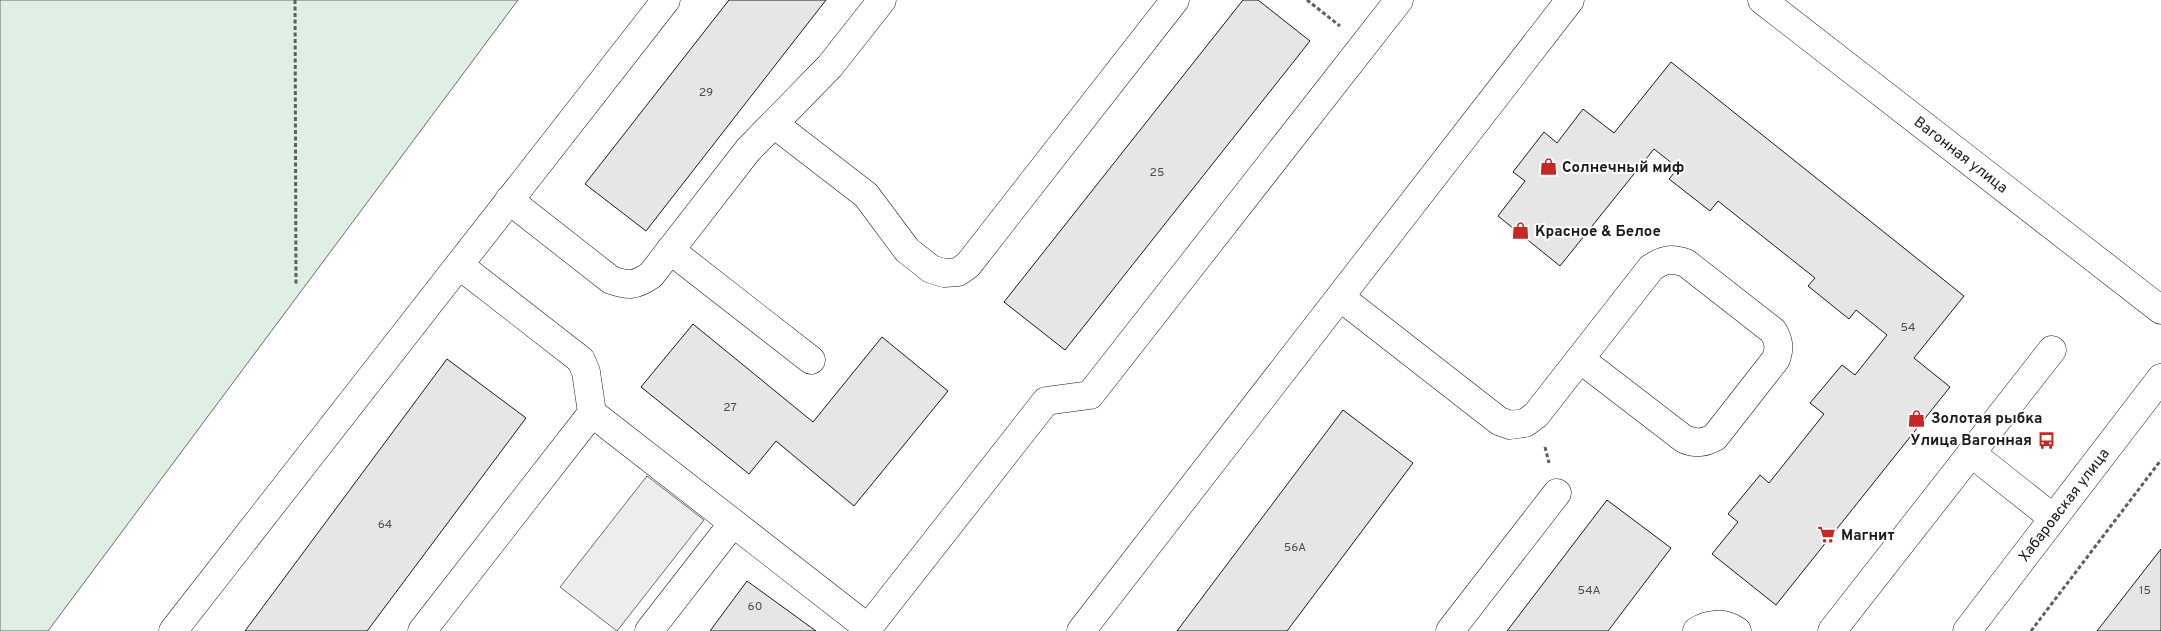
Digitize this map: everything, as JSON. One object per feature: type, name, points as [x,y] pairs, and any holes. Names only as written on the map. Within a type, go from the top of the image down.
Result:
[{"type":"street","points":[[173,631],[666,0]]},
{"type":"street","points":[[510,200],[611,280],[624,284],[638,284],[651,275],[748,150],[830,66],[882,0]]},
{"type":"street","points":[[774,124],[866,195],[907,250],[932,269],[944,273],[958,272],[968,265],[1175,0]]},
{"type":"street","points":[[459,265],[581,360],[586,372],[592,413],[868,630],[1046,401],[1090,395],[1398,0]]},
{"type":"street","points":[[1081,631],[1570,0]]},
{"type":"street","name":"Вагонная улица","points":[[1762,0],[2161,310]]},
{"type":"street","points":[[670,250],[811,360]]},
{"type":"street","points":[[1340,297],[1499,421],[1510,425],[1524,423],[1536,415],[1580,358],[1651,268],[1661,261],[1672,259],[1686,263],[1773,331],[1778,340],[1780,350],[1776,359],[1715,437],[1707,442],[1694,443],[1684,439],[1580,358]]},
{"type":"street","points":[[1839,629],[1971,453],[2052,350]]},
{"type":"street","name":"Хабаровская улица","points":[[1967,631],[2161,378]]},
{"type":"street","points":[[422,631],[592,413]]},
{"type":"street","points":[[1971,453],[2053,518]]},
{"type":"street","points":[[1450,631],[1558,493]]},
{"type":"street","points":[[649,631],[733,523]]},
{"type":"street","points":[[1697,631],[1705,625],[1717,624],[1736,631]]},
{"type":"path","points":[[296,0],[296,286]]},
{"type":"path","points":[[1307,0],[1364,44]]},
{"type":"path","points":[[1536,415],[1558,493]]},
{"type":"path","points":[[2031,631],[2161,460]]},
{"type":"green space","points":[[0,0],[518,0],[48,631],[0,631]]},
{"type":"shaded area","points":[[647,476],[704,520],[617,631],[560,587]]},
{"type":"building","points":[[729,0],[826,0],[646,231],[585,184]]},
{"type":"building","points":[[1243,0],[1258,0],[1310,41],[1065,350],[1004,302]]},
{"type":"building","points":[[1671,62],[1964,296],[1914,358],[1950,387],[1776,605],[1712,554],[1738,522],[1728,514],[1760,475],[1769,483],[1824,414],[1810,403],[1842,365],[1855,375],[1887,335],[1856,310],[1849,319],[1808,286],[1815,278],[1718,201],[1710,211],[1669,179],[1678,168],[1654,149],[1560,266],[1498,216],[1525,181],[1513,172],[1544,132],[1557,143],[1583,109],[1614,133]]},
{"type":"building","points":[[693,324],[813,422],[882,337],[948,391],[854,506],[776,441],[749,474],[641,387]]},
{"type":"building","points":[[447,359],[526,418],[367,631],[245,631]]},
{"type":"building","points":[[1343,410],[1413,463],[1287,631],[1177,631]]},
{"type":"building","points":[[1607,500],[1671,548],[1608,631],[1507,631]]},
{"type":"building","points":[[2161,549],[2161,631],[2097,631]]},
{"type":"building","points":[[747,581],[816,631],[710,631]]},
{"type":"place","name":"Солнечный миф","points":[[1548,167]]},
{"type":"place","name":"Красное & Белое","points":[[1521,231]]},
{"type":"place","name":"Золотая рыбка","points":[[1917,418]]},
{"type":"place","name":"Улица Вагонная","points":[[2046,440]]},
{"type":"place","name":"Магнит","points":[[1827,535]]}]
